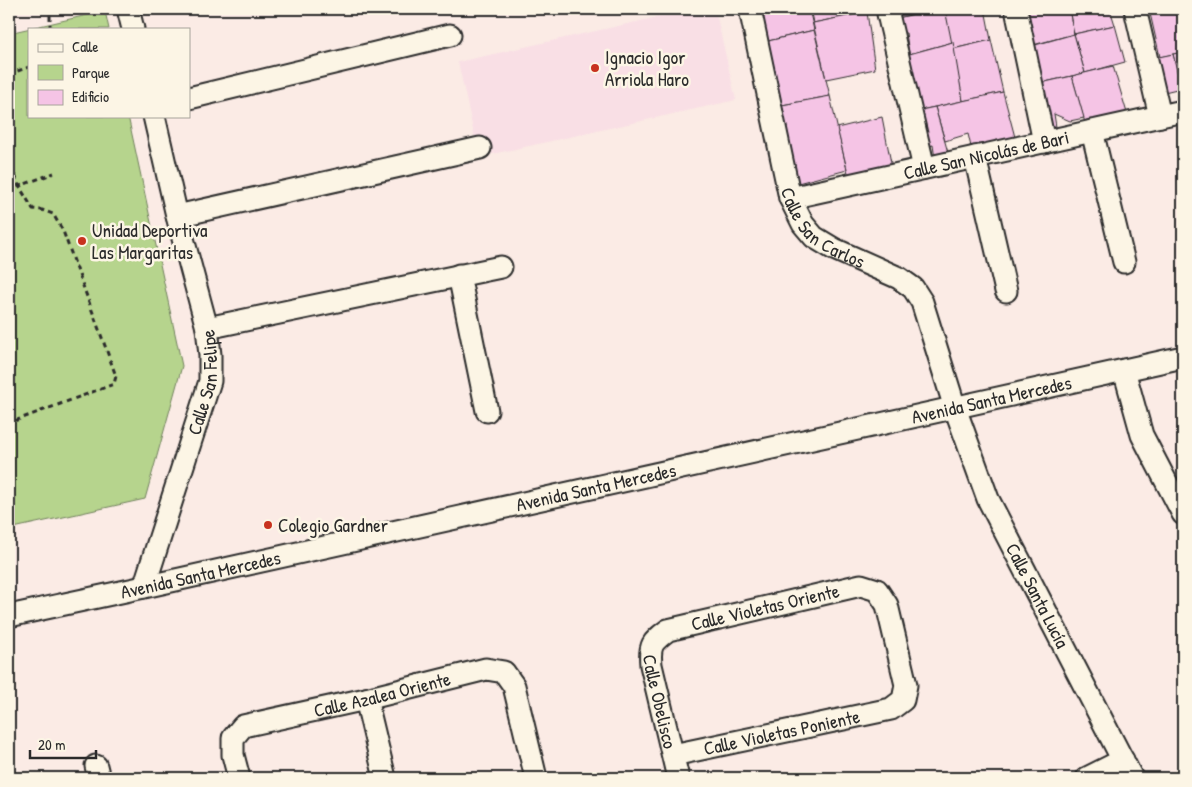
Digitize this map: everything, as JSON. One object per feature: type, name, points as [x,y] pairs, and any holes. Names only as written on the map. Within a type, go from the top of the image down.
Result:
[{"type":"street","points":[[128,9],[133,28]]},
{"type":"street","name":"Calle San Carlos","points":[[750,9],[790,198],[803,224],[814,237],[834,249],[899,278],[913,288],[922,302],[955,408]]},
{"type":"street","points":[[1016,9],[1044,142]]},
{"type":"street","points":[[1135,9],[1160,116]]},
{"type":"street","points":[[888,14],[924,168]]},
{"type":"street","points":[[190,98],[450,35]]},
{"type":"street","name":"Calle San Nicolás de Bari","points":[[790,198],[1183,111]]},
{"type":"street","name":"Calle San Felipe","points":[[144,587],[210,381],[207,328],[177,216],[154,118]]},
{"type":"street","points":[[1092,131],[1124,262]]},
{"type":"street","points":[[177,216],[480,148]]},
{"type":"street","points":[[975,157],[1006,291]]},
{"type":"street","points":[[207,328],[501,266]]},
{"type":"street","points":[[459,275],[488,411]]},
{"type":"street","name":"Avenida Santa Mercedes","points":[[9,616],[1183,357]]},
{"type":"street","points":[[1124,370],[1142,435],[1183,514]]},
{"type":"street","name":"Calle Santa Lucía","points":[[955,408],[988,499],[1127,769]]},
{"type":"street","name":"Calle Violetas Oriente","points":[[668,630],[861,584],[877,590],[887,605],[906,685],[903,700],[891,709]]},
{"type":"street","name":"Calle Obelisco","points":[[668,630],[656,639],[650,651],[651,665],[678,778]]},
{"type":"street","name":"Calle Azalea Oriente","points":[[239,778],[233,755],[233,738],[243,726],[366,699],[486,669],[504,672],[514,686],[536,778]]},
{"type":"street","points":[[366,699],[385,778]]},
{"type":"street","name":"Calle Violetas Poniente","points":[[673,756],[891,709]]},
{"type":"street","points":[[1087,778],[1127,769]]},
{"type":"path","points":[[50,9],[50,28]]},
{"type":"path","points":[[9,74],[28,67]]},
{"type":"path","points":[[9,158],[19,186],[34,209],[54,214],[63,231],[116,376],[114,384],[9,423]]},
{"type":"path","points":[[9,190],[54,173]]},
{"type":"shaded area","points":[[694,9],[715,9],[736,100],[479,157],[458,62]]},
{"type":"green space","name":"Unidad Deportiva Las Margaritas","points":[[105,11],[109,28],[31,28]]},
{"type":"green space","name":"Unidad Deportiva Las Margaritas","points":[[28,29],[28,118],[128,118],[182,366],[145,499],[9,529],[9,33]]},
{"type":"building","points":[[757,9],[809,9],[814,30],[764,42]]},
{"type":"building","points":[[810,9],[866,9],[867,12],[813,23]]},
{"type":"building","points":[[891,9],[934,9],[894,19]]},
{"type":"building","points":[[934,9],[945,9],[953,42],[909,54],[906,33],[899,34],[894,19]]},
{"type":"building","points":[[945,9],[985,9],[991,40],[953,49]]},
{"type":"building","points":[[1025,9],[1069,9],[1074,34],[1033,45]]},
{"type":"building","points":[[1069,9],[1110,9],[1115,25],[1074,34]]},
{"type":"building","points":[[1149,9],[1183,9],[1183,52],[1160,57]]},
{"type":"building","points":[[867,12],[875,69],[826,79],[813,23]]},
{"type":"building","points":[[1115,25],[1125,62],[1085,73],[1074,34]]},
{"type":"building","points":[[814,30],[830,96],[782,105],[764,42]]},
{"type":"building","points":[[1074,34],[1085,73],[1036,84],[1028,47]]},
{"type":"building","points":[[991,40],[1003,92],[963,101],[953,49]]},
{"type":"building","points":[[953,42],[963,101],[916,111],[902,56]]},
{"type":"building","points":[[1183,52],[1183,87],[1181,88],[1173,54]]},
{"type":"building","points":[[1173,54],[1181,88],[1156,94],[1149,59]]},
{"type":"building","points":[[1113,66],[1127,113],[1085,123],[1072,76]]},
{"type":"building","points":[[1072,76],[1084,118],[1070,121],[1054,114],[1056,127],[1046,129],[1036,84]]},
{"type":"building","points":[[1003,92],[1016,141],[972,151],[968,134],[945,141],[935,107]]},
{"type":"building","points":[[830,96],[847,170],[798,183],[782,105]]},
{"type":"building","points":[[935,107],[949,156],[935,159],[933,145],[923,148],[916,111]]},
{"type":"building","points":[[882,117],[892,168],[849,177],[837,128]]},
{"type":"place","name":"Ignacio Igor Arriola Haro","points":[[595,68]]},
{"type":"place","name":"Unidad Deportiva Las Margaritas","points":[[82,241]]},
{"type":"place","name":"Colegio Gardner","points":[[268,525]]}]
